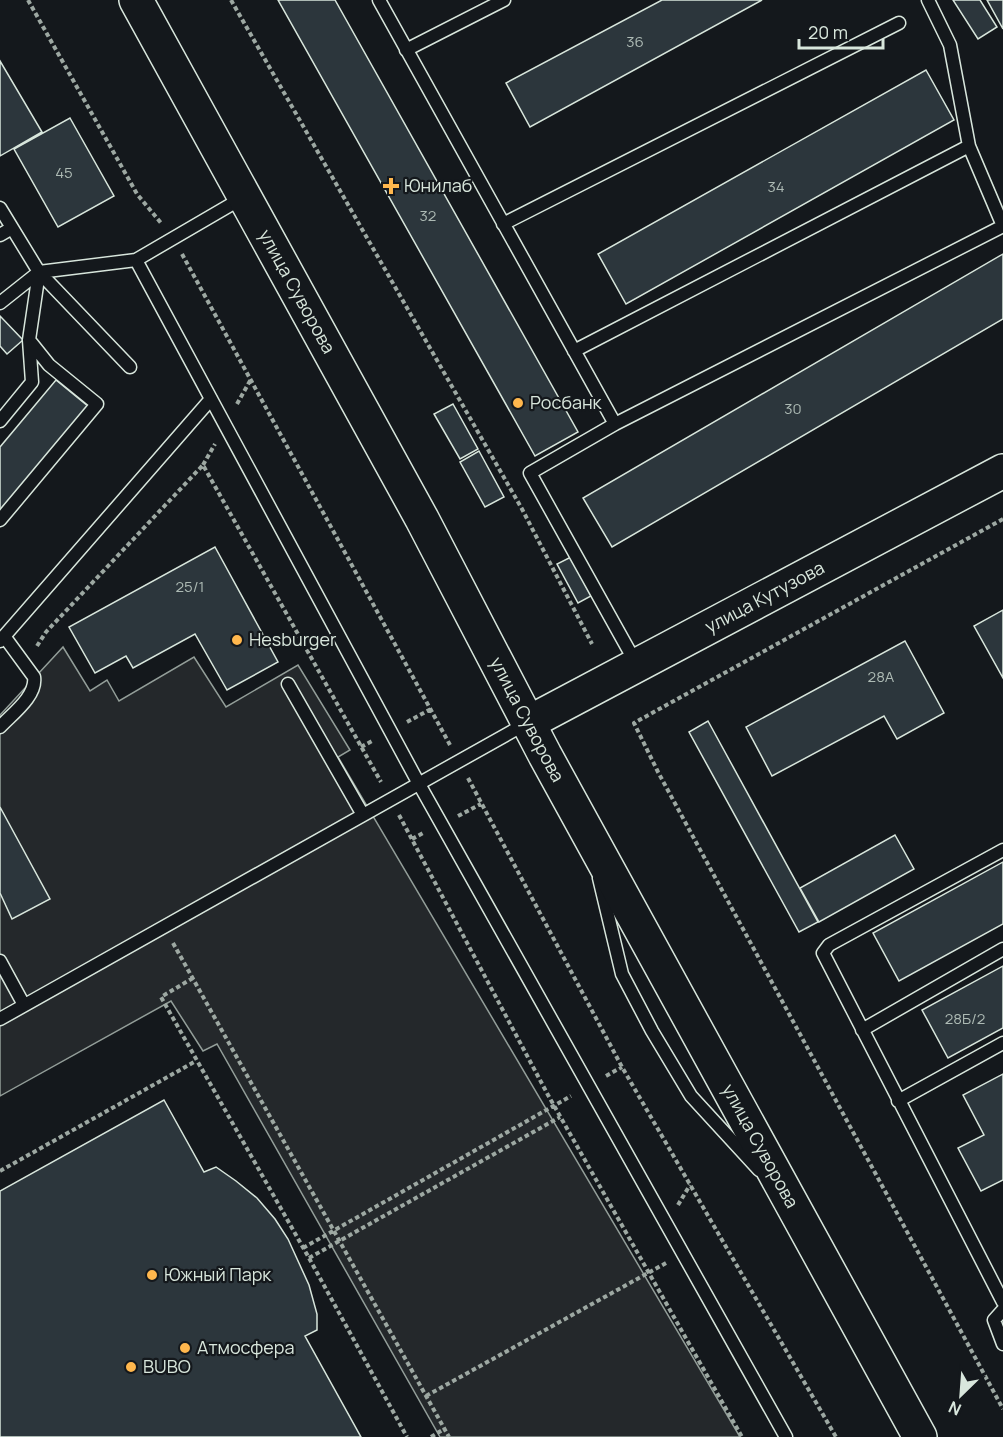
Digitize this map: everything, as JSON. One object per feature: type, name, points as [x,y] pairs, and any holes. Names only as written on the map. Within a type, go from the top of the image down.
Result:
[{"type":"main road","name":"улица Суворова","points":[[136,0],[427,529],[588,833],[920,1437]]},
{"type":"main road","name":"улица Кутузова","points":[[528,723],[1003,471]]},
{"type":"lane","points":[[379,0],[615,424]]},
{"type":"lane","points":[[406,50],[504,0]]},
{"type":"lane","points":[[637,665],[530,472],[615,424],[1003,226],[969,146],[950,45],[928,0]]},
{"type":"lane","points":[[503,224],[899,23]]},
{"type":"lane","points":[[574,351],[969,146]]},
{"type":"lane","points":[[0,303],[39,272],[136,260],[245,196]]},
{"type":"lane","points":[[0,208],[39,272],[130,367]]},
{"type":"lane","points":[[0,235],[12,228]]},
{"type":"lane","points":[[136,260],[419,784],[786,1437]]},
{"type":"lane","points":[[0,421],[32,382],[29,340],[39,272]]},
{"type":"lane","points":[[0,520],[97,404],[49,365],[29,340]]},
{"type":"lane","points":[[0,727],[34,687],[34,677],[2,638],[211,399]]},
{"type":"lane","points":[[288,684],[363,815]]},
{"type":"lane","points":[[0,1019],[528,723]]},
{"type":"lane","points":[[1003,850],[825,948],[824,958],[1003,1302]]},
{"type":"lane","points":[[862,1030],[1003,949]]},
{"type":"lane","points":[[0,961],[24,1005]]},
{"type":"lane","points":[[898,1101],[1003,1043]]},
{"type":"lane","points":[[1003,1311],[994,1320],[1003,1344]]},
{"type":"path","points":[[28,0],[137,194],[173,237],[622,1067],[836,1437]]},
{"type":"path","points":[[231,0],[522,509],[592,644]]},
{"type":"path","points":[[25,664],[46,632],[203,465],[391,800],[560,1117],[742,1437]]},
{"type":"path","points":[[1003,519],[634,723],[658,772],[1003,1409]]},
{"type":"path","points":[[164,927],[449,1437]]},
{"type":"path","points":[[193,978],[161,997],[309,1258],[407,1437]]},
{"type":"path","points":[[0,1171],[196,1061]]},
{"type":"path","points":[[303,1248],[622,1067]]},
{"type":"path","points":[[309,1258],[560,1117]]},
{"type":"path","points":[[426,1396],[683,1254]]},
{"type":"path","points":[[431,1437],[444,1429]]},
{"type":"shaded area","points":[[63,647],[90,691],[107,680],[119,701],[194,657],[226,707],[298,665],[350,750],[338,757],[740,1437],[440,1437],[217,1044],[203,1051],[171,1001],[0,1096],[0,715]]},
{"type":"building","points":[[278,0],[335,0],[578,432],[535,456]]},
{"type":"building","points":[[662,0],[762,0],[530,127],[506,83]]},
{"type":"building","points":[[953,0],[980,0],[997,27],[978,39]]},
{"type":"building","points":[[987,0],[1003,0],[1003,29]]},
{"type":"building","points":[[0,61],[42,132],[0,156]]},
{"type":"building","points":[[926,70],[954,120],[626,304],[598,254]]},
{"type":"building","points":[[70,118],[114,196],[58,227],[14,149]]},
{"type":"building","points":[[1003,254],[1003,319],[612,547],[583,498]]},
{"type":"building","points":[[0,316],[23,340],[7,354],[0,346]]},
{"type":"building","points":[[56,380],[89,407],[0,513],[0,447]]},
{"type":"building","points":[[453,404],[478,449],[460,459],[434,414]]},
{"type":"building","points":[[479,451],[504,497],[485,507],[460,462]]},
{"type":"building","points":[[215,547],[278,662],[227,690],[195,634],[133,668],[126,656],[95,673],[69,627]]},
{"type":"building","points":[[571,557],[591,596],[578,603],[557,564]]},
{"type":"building","points":[[1003,610],[1003,678],[974,626]]},
{"type":"building","points":[[905,641],[944,713],[897,739],[884,716],[772,776],[746,727]]},
{"type":"building","points":[[708,721],[818,922],[799,932],[689,732]]},
{"type":"building","points":[[0,807],[50,899],[12,919],[0,893]]},
{"type":"building","points":[[895,835],[914,869],[819,922],[800,888]]},
{"type":"building","points":[[1003,862],[1003,924],[899,981],[873,933]]},
{"type":"building","points":[[1003,966],[1003,1028],[948,1058],[922,1010]]},
{"type":"building","points":[[1003,1074],[1003,1180],[981,1191],[958,1148],[984,1135],[963,1095]]},
{"type":"building","name":"Южный Парк","points":[[164,1100],[204,1172],[216,1167],[236,1181],[257,1198],[288,1239],[309,1285],[317,1314],[317,1330],[305,1336],[361,1437],[0,1437],[0,1191]]},
{"type":"place","name":"Юнилаб","points":[[391,186]]},
{"type":"place","name":"Росбанк","points":[[518,403]]},
{"type":"place","name":"Hesburger","points":[[237,640]]},
{"type":"place","name":"Южный Парк","points":[[152,1275]]},
{"type":"place","name":"Атмосфера","points":[[185,1348]]},
{"type":"place","name":"BUBO","points":[[131,1367]]}]
